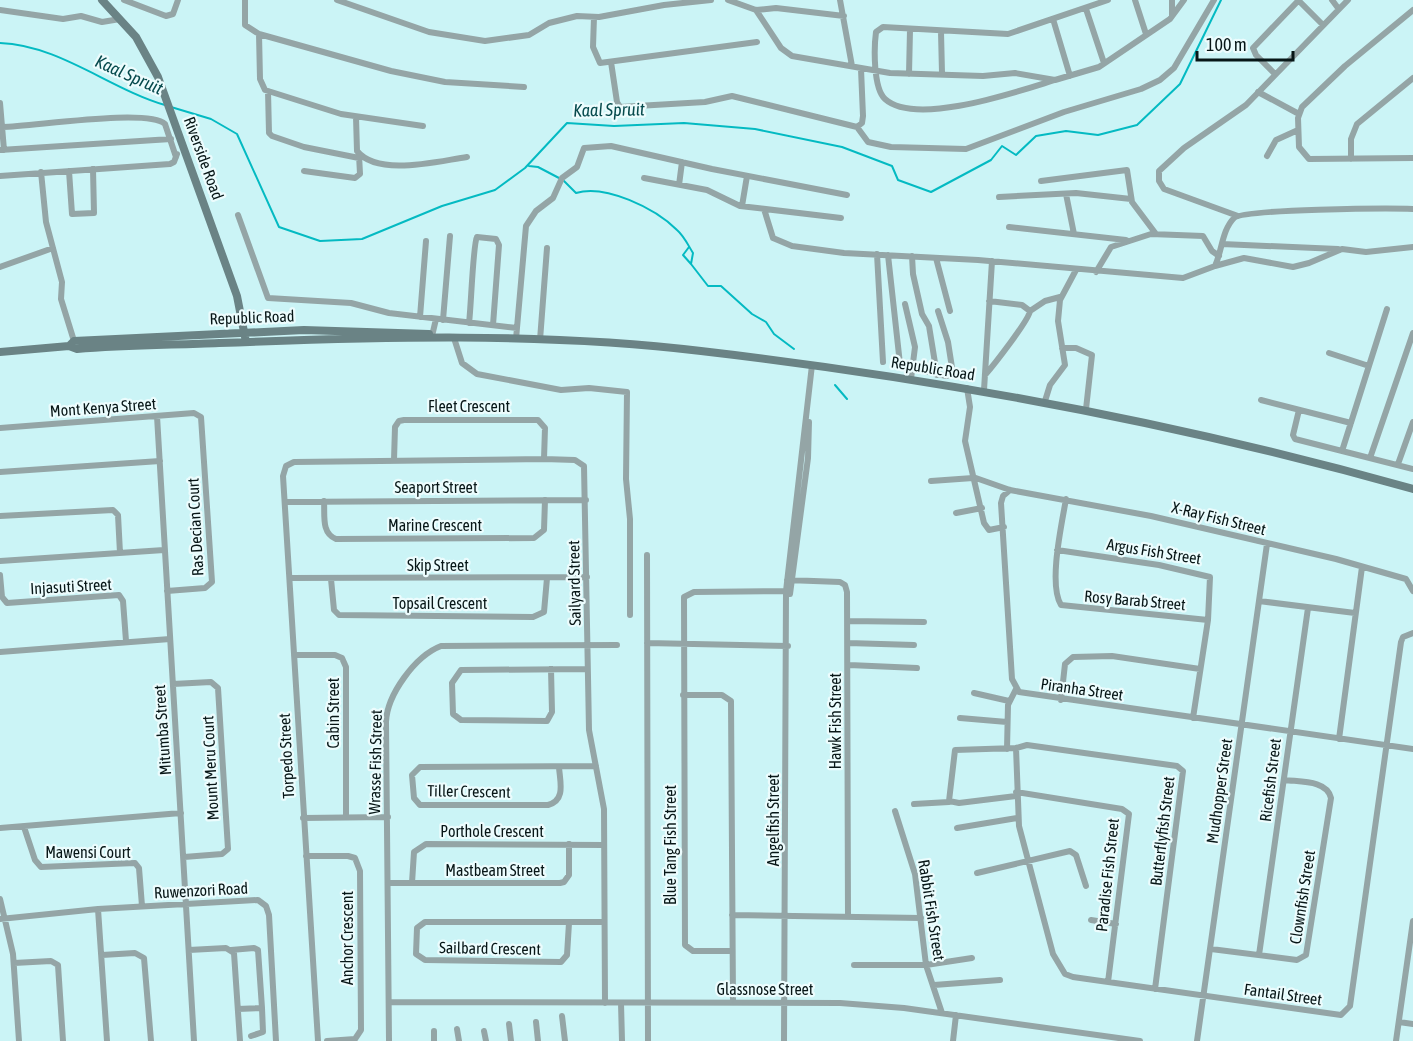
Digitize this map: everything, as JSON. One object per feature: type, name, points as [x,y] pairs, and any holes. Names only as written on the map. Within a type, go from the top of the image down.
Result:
[{"type":"street","points":[[124,0],[166,16],[173,14],[178,0]]},
{"type":"street","points":[[245,0],[245,25],[259,34],[391,71],[445,82],[524,87]]},
{"type":"street","points":[[337,0],[406,25],[471,41],[523,37],[555,21],[582,15],[594,17],[711,0]]},
{"type":"street","points":[[728,0],[756,10],[768,8],[844,16]]},
{"type":"street","points":[[768,8],[770,0]]},
{"type":"street","points":[[840,0],[852,66]]},
{"type":"street","points":[[1108,0],[1008,34],[883,27],[877,30],[876,72],[884,98],[906,108],[917,109],[972,102],[1094,69],[1172,17],[1184,0]]},
{"type":"street","points":[[1135,0],[1146,34]]},
{"type":"street","points":[[1172,0],[1172,17]]},
{"type":"street","points":[[611,62],[617,102],[620,107],[710,102],[732,96],[857,127],[866,141],[882,145],[902,149],[966,149],[1064,112],[1141,89],[1160,80],[1174,68],[1214,0]]},
{"type":"street","points":[[1275,74],[1256,56],[1253,48],[1298,0],[1322,24]]},
{"type":"street","points":[[1332,0],[1338,8]]},
{"type":"street","points":[[1348,0],[1236,113],[1184,148],[1159,174],[1160,184],[1164,189],[1238,216],[1290,211],[1413,209]]},
{"type":"street","name":"Riverside Road","points":[[104,1],[145,50],[168,102],[237,296],[246,342]]},
{"type":"street","points":[[1086,9],[1104,63]]},
{"type":"street","points":[[0,10],[63,19],[76,16],[102,22],[121,19]]},
{"type":"street","points":[[756,10],[765,26],[788,54],[876,72],[983,76],[1016,73],[1054,80]]},
{"type":"street","points":[[1413,10],[1302,106],[1298,130],[1300,150],[1309,159],[1413,158]]},
{"type":"street","points":[[594,17],[593,47],[597,60],[611,62],[757,42]]},
{"type":"street","points":[[1053,19],[1070,76]]},
{"type":"street","points":[[909,74],[910,30]]},
{"type":"street","points":[[941,32],[942,73]]},
{"type":"street","points":[[259,34],[261,83],[268,91],[356,117],[423,126]]},
{"type":"street","points":[[857,127],[862,123],[863,116],[861,69]]},
{"type":"street","points":[[1351,159],[1351,139],[1357,124],[1413,78]]},
{"type":"street","points":[[268,91],[269,133],[304,147],[359,156],[392,166],[467,157]]},
{"type":"street","points":[[1258,92],[1299,114]]},
{"type":"street","points":[[0,103],[2,150],[171,139]]},
{"type":"street","points":[[2,124],[124,117],[160,120],[171,139],[176,157]]},
{"type":"street","points":[[304,171],[355,178],[360,174],[359,156],[355,144],[356,117]]},
{"type":"street","points":[[1267,156],[1273,142],[1298,130]]},
{"type":"street","points":[[0,176],[170,164],[182,143]]},
{"type":"street","points":[[516,339],[526,226],[536,211],[553,198],[562,178],[577,167],[583,149],[611,146],[847,195]]},
{"type":"street","points":[[679,185],[682,162]]},
{"type":"street","points":[[69,171],[72,214],[94,213],[93,169]]},
{"type":"street","points":[[1041,181],[1126,170],[1129,175],[1131,200],[1156,234]]},
{"type":"street","points":[[41,172],[46,222],[62,282],[61,299],[71,343]]},
{"type":"street","points":[[742,206],[747,176]]},
{"type":"street","points":[[644,178],[707,190],[742,206],[841,218]]},
{"type":"street","points":[[1060,179],[1074,234]]},
{"type":"street","points":[[999,196],[1065,194],[1131,200]]},
{"type":"street","points":[[764,209],[771,235],[780,242],[844,253],[992,261],[1096,272],[1183,278],[1215,266],[1251,258],[1297,267],[1342,249]]},
{"type":"street","points":[[238,215],[268,298],[351,303],[378,311],[517,328]]},
{"type":"street","points":[[1215,266],[1231,221],[1238,216]]},
{"type":"street","points":[[1009,227],[1127,240]]},
{"type":"street","points":[[1096,272],[1108,250],[1127,240],[1156,234],[1203,236],[1212,251],[1219,255]]},
{"type":"street","points":[[435,337],[450,236]]},
{"type":"street","points":[[470,323],[475,263],[474,242],[477,237],[483,236],[496,239],[499,245],[493,325]]},
{"type":"street","points":[[420,316],[426,241]]},
{"type":"street","points":[[1222,244],[1366,252],[1413,247]]},
{"type":"street","points":[[0,267],[53,248]]},
{"type":"street","points":[[540,340],[547,248]]},
{"type":"street","points":[[877,254],[883,362]]},
{"type":"street","points":[[888,255],[900,364]]},
{"type":"street","points":[[912,256],[913,274],[923,317],[929,326],[937,375]]},
{"type":"street","points":[[936,258],[950,311]]},
{"type":"street","points":[[984,390],[992,261]]},
{"type":"street","points":[[1045,401],[1050,385],[1065,365],[1058,321],[1060,297],[1077,270]]},
{"type":"street","points":[[985,376],[1003,355],[1014,335],[1028,318],[1030,311],[1045,301],[1060,297]]},
{"type":"street","points":[[989,300],[1022,305],[1030,311]]},
{"type":"street","points":[[905,304],[914,338],[911,379]]},
{"type":"street","points":[[1342,451],[1387,309]]},
{"type":"street","points":[[912,368],[937,375],[950,376],[954,373],[948,342],[938,311]]},
{"type":"street","name":"Republic Road","points":[[0,352],[71,343],[245,332],[345,330],[703,351],[911,379],[1045,401],[1241,443],[1413,489]]},
{"type":"street","points":[[1370,458],[1413,333]]},
{"type":"street","name":"Republic Road","points":[[71,343],[77,349],[435,337]]},
{"type":"street","points":[[454,338],[462,363],[477,374],[561,390],[589,388],[627,392],[626,479],[630,519],[630,615]]},
{"type":"street","points":[[1062,348],[1076,348],[1092,355],[1086,409]]},
{"type":"street","points":[[1329,353],[1369,366]]},
{"type":"street","name":"Angelfish Street","points":[[784,1041],[788,591],[808,459],[814,365]]},
{"type":"street","points":[[967,388],[970,407],[964,435],[973,477],[987,529],[1004,526]]},
{"type":"street","points":[[1261,400],[1351,423]]},
{"type":"street","points":[[1299,410],[1293,438],[1303,443],[1413,469]]},
{"type":"street","name":"Mont Kenya Street","points":[[0,428],[197,414],[203,422]]},
{"type":"street","name":"Mitumba Street","points":[[157,416],[194,1041]]},
{"type":"street","name":"Fleet Crescent","points":[[394,460],[395,427],[399,421],[404,420],[538,420],[544,428],[544,459]]},
{"type":"street","name":"Ras Decian Court","points":[[167,591],[207,587],[212,582],[203,422]]},
{"type":"street","points":[[1398,464],[1413,422]]},
{"type":"street","name":"Sailyard Street","points":[[284,469],[289,463],[294,462],[544,459],[574,460],[581,463],[585,469],[589,730],[603,800],[605,1003]]},
{"type":"street","points":[[0,472],[160,461]]},
{"type":"street","name":"Torpedo Street","points":[[284,469],[318,1041]]},
{"type":"street","points":[[932,481],[973,477]]},
{"type":"street","name":"X-Ray Fish Street","points":[[973,477],[1010,490],[1151,516],[1362,567],[1406,579],[1413,591]]},
{"type":"street","name":"Piranha Street","points":[[1010,490],[1001,500],[1012,679],[1016,689],[1027,695],[1413,749]]},
{"type":"street","name":"Rosy Barab Street","points":[[1066,499],[1057,550],[1059,603],[1063,606],[1114,609],[1208,620]]},
{"type":"street","name":"Seaport Street","points":[[285,502],[586,500]]},
{"type":"street","name":"Marine Crescent","points":[[324,501],[325,526],[328,535],[334,539],[534,538],[544,530],[545,501]]},
{"type":"street","points":[[956,513],[982,508]]},
{"type":"street","points":[[0,516],[113,510],[118,515],[120,553]]},
{"type":"street","name":"Mudhopper Street","points":[[1197,1041],[1267,544]]},
{"type":"street","points":[[0,561],[164,549]]},
{"type":"street","name":"Argus Fish Street","points":[[1057,550],[1208,574],[1211,579],[1208,620],[1193,718]]},
{"type":"street","points":[[647,555],[648,1041]]},
{"type":"street","points":[[1339,739],[1362,567]]},
{"type":"street","name":"Injasuti Street","points":[[0,575],[2,597],[7,603],[119,596],[123,601],[126,642]]},
{"type":"street","name":"Skip Street","points":[[290,578],[587,577]]},
{"type":"street","name":"Topsail Crescent","points":[[331,579],[334,610],[339,615],[533,617],[544,612],[547,578]]},
{"type":"street","name":"Hawk Fish Street","points":[[789,580],[840,582],[845,585],[849,665],[848,916]]},
{"type":"street","name":"Blue Tang Fish Street","points":[[732,951],[693,951],[685,945],[684,597],[688,593],[788,591]]},
{"type":"street","points":[[1259,601],[1355,613]]},
{"type":"street","name":"Ricefish Street","points":[[1259,955],[1308,608]]},
{"type":"street","points":[[848,621],[924,622]]},
{"type":"street","name":"Fantail Street","points":[[1017,747],[1017,818],[1059,969],[1073,977],[1336,1015],[1348,1010],[1401,642],[1403,637],[1413,633]]},
{"type":"street","points":[[0,652],[170,639]]},
{"type":"street","points":[[647,643],[788,646]]},
{"type":"street","points":[[848,643],[914,645]]},
{"type":"street","name":"Wrasse Fish Street","points":[[389,1041],[386,722],[388,705],[395,691],[430,652],[449,645],[617,645]]},
{"type":"street","name":"Cabin Street","points":[[294,655],[335,655],[342,658],[346,667],[346,817]]},
{"type":"street","points":[[1061,700],[1065,664],[1073,657],[1112,656],[1200,669]]},
{"type":"street","points":[[849,665],[917,668]]},
{"type":"street","points":[[551,669],[552,712],[547,721],[461,720],[453,714],[452,683],[461,670],[551,669],[587,669]]},
{"type":"street","name":"Mount Meru Court","points":[[173,684],[214,683],[218,687],[219,700],[228,849],[222,854],[184,857]]},
{"type":"street","points":[[1007,748],[1009,701],[1016,689]]},
{"type":"street","points":[[974,693],[1009,701]]},
{"type":"street","points":[[683,695],[722,695],[731,701],[733,1002]]},
{"type":"street","points":[[960,718],[1007,722]]},
{"type":"street","points":[[949,802],[955,750],[1017,747]]},
{"type":"street","name":"Butterflyfish Street","points":[[1017,747],[1165,765],[1183,771],[1155,989]]},
{"type":"street","name":"Tiller Crescent","points":[[559,767],[561,796],[556,802],[548,805],[420,805],[412,793],[412,775],[420,767],[596,766]]},
{"type":"street","name":"Clownfish Street","points":[[1211,949],[1297,960],[1302,959],[1307,952],[1330,795],[1320,785],[1285,780]]},
{"type":"street","points":[[914,804],[1016,794]]},
{"type":"street","name":"Paradise Fish Street","points":[[1016,794],[1127,812],[1130,817],[1108,982]]},
{"type":"street","name":"Rabbit Fish Street","points":[[895,811],[914,868],[926,965],[942,1013]]},
{"type":"street","points":[[0,828],[182,813]]},
{"type":"street","points":[[303,818],[388,817]]},
{"type":"street","points":[[957,828],[1017,818]]},
{"type":"street","name":"Mawensi Court","points":[[24,827],[35,860],[41,867],[137,864],[142,906]]},
{"type":"street","name":"Mastbeam Street","points":[[387,883],[560,883],[564,882],[569,874],[568,844]]},
{"type":"street","name":"Porthole Crescent","points":[[412,883],[414,852],[421,845],[604,845]]},
{"type":"street","points":[[977,873],[1028,859],[1072,852],[1086,886]]},
{"type":"street","name":"Anchor Crescent","points":[[306,856],[348,856],[359,863],[360,871],[361,1030],[355,1039],[327,1041]]},
{"type":"street","points":[[0,899],[14,963],[20,1041]]},
{"type":"street","name":"Ruwenzori Road","points":[[3,918],[98,909],[258,900],[266,906],[269,915],[276,1041]]},
{"type":"street","points":[[98,909],[107,1041]]},
{"type":"street","points":[[732,915],[921,918]]},
{"type":"street","points":[[1091,920],[1116,924]]},
{"type":"street","points":[[1396,1041],[1413,921]]},
{"type":"street","name":"Sailbard Crescent","points":[[569,923],[567,955],[561,962],[426,960],[416,954],[417,928],[425,922],[604,922]]},
{"type":"street","points":[[189,950],[254,948],[258,950],[263,1032],[251,1035]]},
{"type":"street","points":[[231,950],[235,958],[240,1041]]},
{"type":"street","points":[[102,956],[135,953],[144,958],[150,1041]]},
{"type":"street","points":[[854,965],[926,965],[972,958]]},
{"type":"street","points":[[14,963],[51,961],[58,965],[63,1041]]},
{"type":"street","points":[[934,985],[1000,980]]},
{"type":"street","name":"Glassnose Street","points":[[388,1002],[784,1002],[874,1005],[1140,1041]]},
{"type":"street","points":[[621,1003],[622,1041]]},
{"type":"street","points":[[238,1009],[262,1008]]},
{"type":"street","points":[[953,1041],[956,1015]]},
{"type":"street","points":[[562,1016],[564,1041]]},
{"type":"street","points":[[536,1022],[538,1041]]},
{"type":"street","points":[[1399,1022],[1413,1024]]},
{"type":"street","points":[[509,1024],[511,1041]]},
{"type":"street","points":[[457,1029],[459,1041]]},
{"type":"street","points":[[434,1031],[434,1041]]},
{"type":"street","points":[[484,1031],[486,1041]]},
{"type":"waterway","name":"Kaal Spruit","points":[[171,107],[211,119],[237,134],[279,227],[320,241],[362,239],[442,206],[495,190],[525,168],[567,123],[614,126],[684,123],[755,129],[842,147],[892,166],[898,180],[931,192],[991,160],[1002,146],[1016,155],[1036,136],[1066,131],[1098,135],[1137,125],[1180,84],[1221,0]]},
{"type":"waterway","name":"Kaal Spruit","points":[[0,43],[43,51],[124,89],[165,105]]},
{"type":"waterway","points":[[529,166],[538,167],[559,178]]},
{"type":"waterway","points":[[564,181],[576,193],[588,191],[615,195],[643,206],[668,222],[686,241],[693,253],[691,264],[708,286],[721,286],[752,314],[766,322],[774,334],[794,349]]},
{"type":"waterway","points":[[689,247],[683,255],[691,264]]},
{"type":"waterway","points":[[835,385],[847,399]]}]
